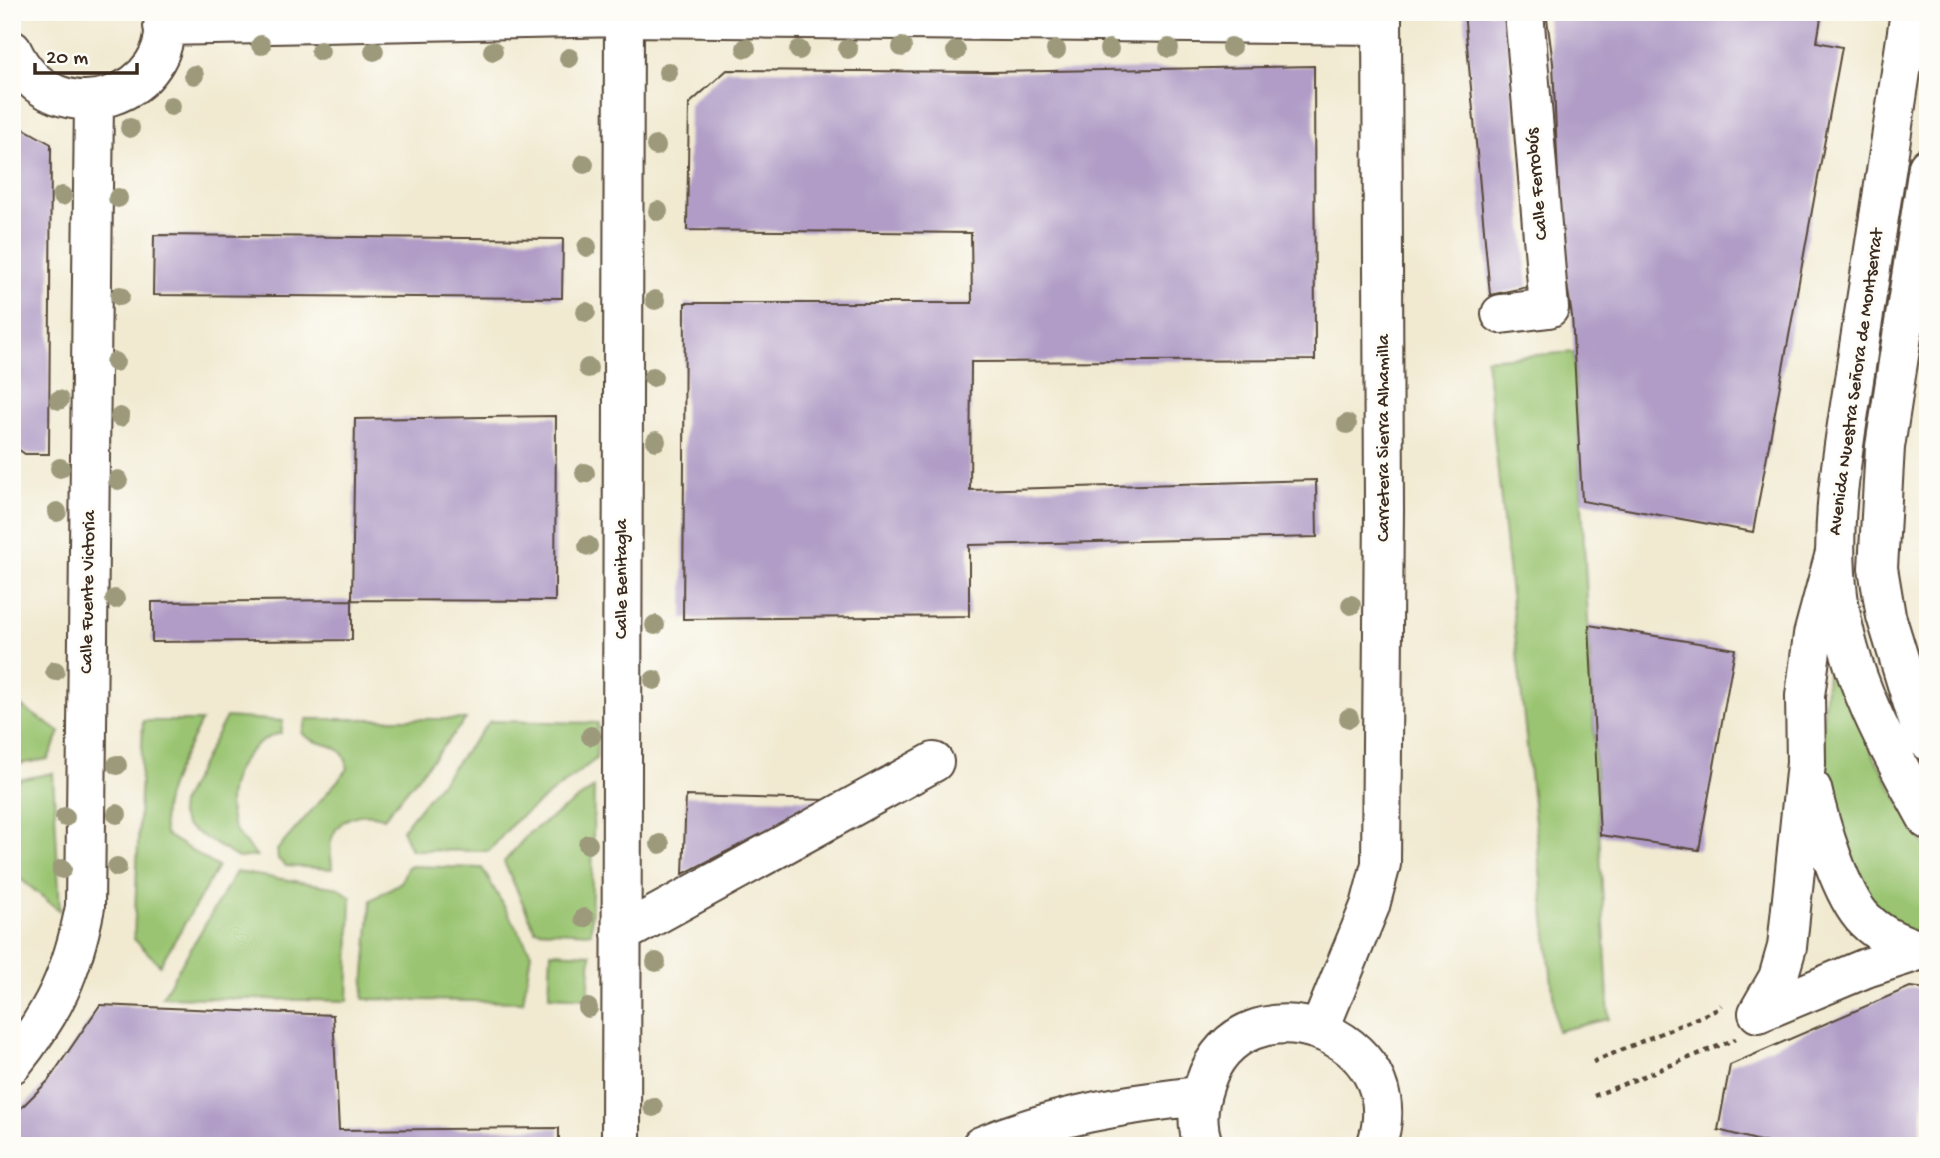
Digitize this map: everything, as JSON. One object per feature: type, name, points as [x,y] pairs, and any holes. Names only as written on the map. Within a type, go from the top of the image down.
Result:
[{"type":"street","name":"Calle Ferrobús","points":[[1501,314],[1549,309],[1524,12]]},
{"type":"street","name":"Avenida Nuestra Señora de Montserrat","points":[[1910,12],[1844,451],[1835,553],[1838,597],[1864,692],[1891,753],[1928,820]]},
{"type":"street","points":[[12,50],[19,64],[41,88],[71,100],[94,101],[122,93],[143,77],[155,61],[163,19],[624,14],[1382,19]]},
{"type":"street","name":"Calle Benitagla","points":[[621,1146],[624,14]]},
{"type":"street","name":"Carretera Sierra Alhamilla","points":[[1320,1028],[1370,906],[1381,864],[1384,523],[1382,19]]},
{"type":"street","name":"Calle Fuente Victoria","points":[[12,1064],[48,1019],[76,955],[85,907],[94,101]]},
{"type":"street","name":"Avenida Nuestra Señora de Montserrat","points":[[1928,167],[1885,447],[1878,568],[1886,616],[1920,727],[1928,741]]},
{"type":"street","points":[[1744,1004],[1778,978],[1786,956],[1806,763],[1805,696],[1811,647],[1835,553]]},
{"type":"street","points":[[621,934],[934,762]]},
{"type":"street","points":[[1806,763],[1818,816],[1847,893],[1857,910],[1863,919],[1884,937],[1922,948]]},
{"type":"street","points":[[1744,1004],[1922,948]]},
{"type":"street","points":[[1204,1146],[1198,1118],[1200,1096],[1207,1075],[1219,1057],[1236,1041],[1255,1030],[1298,1024],[1320,1028],[1340,1038],[1357,1052],[1370,1070],[1379,1091],[1382,1113],[1376,1146]]},
{"type":"street","points":[[981,1146],[1027,1127],[1082,1114],[1135,1103],[1200,1096]]},
{"type":"path","points":[[1593,1062],[1716,1010],[1744,1004]]},
{"type":"green space","points":[[1574,352],[1609,1019],[1557,1031],[1486,359]]},
{"type":"green space","points":[[1830,638],[1872,753],[1928,852],[1928,932],[1903,931],[1866,901],[1827,787],[1822,732]]},
{"type":"green space","points":[[12,700],[60,732],[48,759],[12,765]]},
{"type":"green space","points":[[226,717],[283,721],[281,733],[268,738],[246,756],[232,782],[229,796],[235,830],[257,856],[238,858],[186,826],[180,815],[181,803]]},
{"type":"green space","points":[[307,719],[466,719],[384,818],[359,815],[339,826],[330,844],[332,869],[286,866],[278,859],[277,850],[348,769],[341,752],[302,733]]},
{"type":"green space","points":[[143,721],[201,721],[168,791],[163,820],[165,834],[218,867],[160,965],[134,939]]},
{"type":"green space","points":[[490,721],[598,723],[596,759],[515,821],[489,851],[411,850],[402,830]]},
{"type":"green space","points":[[53,773],[60,911],[12,872],[12,781]]},
{"type":"green space","points":[[594,788],[591,933],[535,930],[504,862],[529,833]]},
{"type":"green space","points":[[408,866],[482,868],[531,953],[523,1002],[363,999],[371,900],[401,882]]},
{"type":"green space","points":[[236,872],[339,888],[351,897],[348,1001],[162,997]]},
{"type":"green space","points":[[551,952],[591,954],[588,998],[549,996]]},
{"type":"building","points":[[1464,12],[1504,12],[1514,116],[1528,287],[1490,295]]},
{"type":"building","points":[[1546,12],[1822,12],[1817,42],[1842,47],[1753,532],[1582,501],[1572,316],[1561,247],[1553,63]]},
{"type":"building","points":[[1314,66],[1315,360],[971,362],[970,490],[1316,480],[1317,537],[969,545],[969,616],[683,619],[685,303],[972,303],[971,233],[687,230],[689,104],[727,70],[991,72]]},
{"type":"building","points":[[12,122],[51,144],[49,454],[25,454],[12,445]]},
{"type":"building","points":[[154,235],[563,239],[562,298],[153,295]]},
{"type":"building","points":[[556,416],[555,601],[352,600],[355,419]]},
{"type":"building","points":[[352,600],[352,640],[152,642],[152,602]]},
{"type":"building","points":[[1589,625],[1735,649],[1699,850],[1600,835]]},
{"type":"building","points":[[686,796],[827,800],[683,874]]},
{"type":"building","points":[[1910,987],[1928,989],[1928,1046],[1919,1146],[1779,1146],[1718,1130],[1730,1065]]},
{"type":"building","points":[[100,1005],[333,1015],[339,1130],[559,1128],[559,1146],[12,1146],[12,1117],[48,1081]]}]
